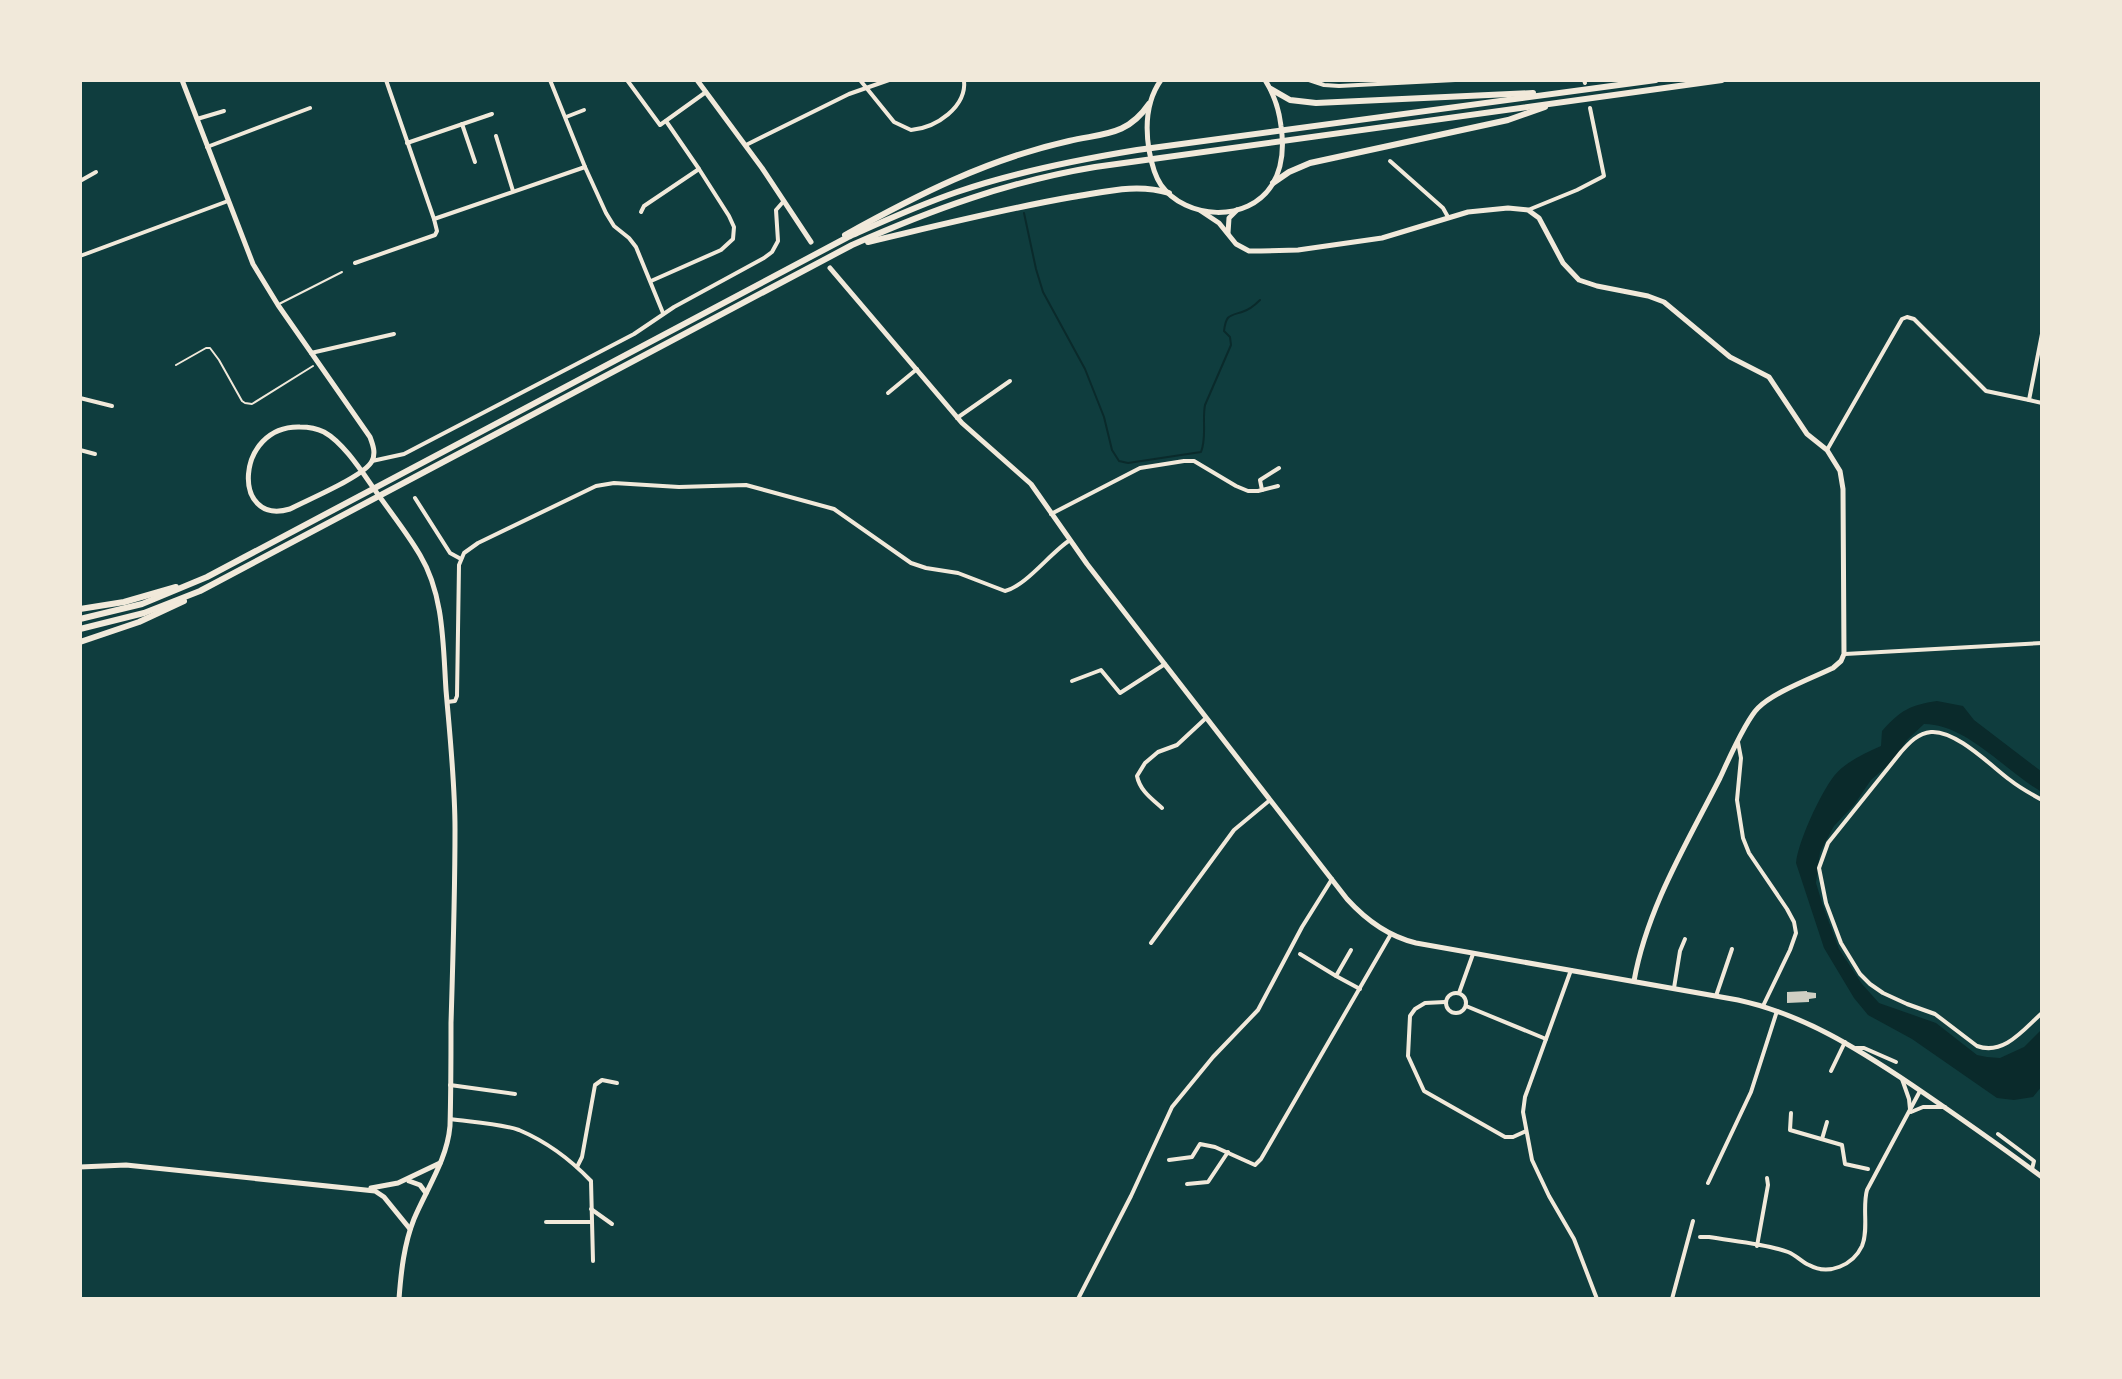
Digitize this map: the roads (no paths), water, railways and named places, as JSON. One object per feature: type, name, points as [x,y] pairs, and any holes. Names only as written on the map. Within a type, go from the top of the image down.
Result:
[{"type":"highway","points":[[82,619],[142,604],[195,582],[788,269],[890,218],[955,192],[1060,163],[1137,150],[1656,80]]},
{"type":"highway","points":[[80,642],[176,606],[852,245],[994,190],[1071,171],[1722,80]]},
{"type":"highway","points":[[1271,89],[1290,100],[1316,103],[1561,93]]},
{"type":"highway","points":[[1273,183],[1310,163],[1508,120],[1561,102]]},
{"type":"highway","points":[[788,269],[797,260],[956,177],[1029,150],[1123,129],[1140,118],[1149,104]]},
{"type":"highway","points":[[852,245],[1011,208],[1114,190],[1141,187],[1169,193]]},
{"type":"highway","points":[[80,609],[124,602],[195,582]]},
{"type":"highway","points":[[83,629],[144,613],[200,591]]},
{"type":"street","points":[[182,80],[253,264],[370,437],[374,451],[372,461],[364,472],[283,511],[264,508],[254,498],[247,473],[253,454],[264,440],[279,430],[294,426],[315,428],[329,435],[347,454],[396,520],[422,557],[434,584],[440,614],[455,828],[450,1119],[441,1163],[410,1229],[399,1299]]},
{"type":"street","points":[[355,263],[435,235],[437,231],[386,80]]},
{"type":"street","points":[[550,80],[606,213],[614,226],[636,247],[663,313]]},
{"type":"street","points":[[627,80],[660,125],[706,92]]},
{"type":"street","points":[[697,80],[811,242]]},
{"type":"street","points":[[860,80],[894,122],[914,130],[935,122],[956,107],[964,93],[964,80]]},
{"type":"street","points":[[745,145],[849,94],[889,80]]},
{"type":"street","points":[[1161,80],[1149,104],[1147,130],[1157,177],[1169,193],[1219,223],[1236,244],[1249,251],[1298,250],[1392,236],[1468,212],[1508,208],[1528,210],[1577,190],[1604,176],[1590,108]]},
{"type":"street","points":[[1201,211],[1221,213],[1239,209],[1264,196],[1273,183],[1283,152],[1280,120],[1271,89],[1265,80]]},
{"type":"street","points":[[1309,80],[1324,85],[1345,86],[1455,80]]},
{"type":"street","points":[[207,147],[310,108]]},
{"type":"street","points":[[566,117],[584,110]]},
{"type":"street","points":[[197,119],[224,111]]},
{"type":"street","points":[[407,143],[492,114]]},
{"type":"street","points":[[651,281],[721,250],[733,239],[734,230],[729,216],[666,121]]},
{"type":"street","points":[[462,124],[475,162]]},
{"type":"street","points":[[496,136],[513,191]]},
{"type":"street","points":[[1390,161],[1443,208],[1448,217]]},
{"type":"street","points":[[434,219],[585,167]]},
{"type":"street","points":[[641,212],[644,206],[699,169]]},
{"type":"street","points":[[80,181],[96,172]]},
{"type":"street","points":[[80,256],[228,201]]},
{"type":"street","points":[[372,461],[404,454],[634,334],[663,313],[768,255],[778,241],[776,210],[783,202]]},
{"type":"street","points":[[1230,237],[1227,232],[1229,218],[1239,209]]},
{"type":"street","points":[[1528,210],[1539,218],[1563,263],[1573,275],[1590,285],[1648,296],[1671,306],[1730,357],[1769,377],[1807,434],[1827,450],[1840,471],[1843,489],[1844,654],[1833,668],[1773,697],[1757,709],[1657,905],[1634,981]]},
{"type":"street","points":[[830,268],[957,418],[1031,484],[1070,540],[1270,800],[1332,879],[1361,913],[1380,929],[1416,943],[1674,988],[1777,1011],[1856,1048],[2042,1177]]},
{"type":"street","points":[[1827,450],[1902,319],[1907,317],[1914,319],[1986,391],[2042,403]]},
{"type":"street","points":[[311,353],[394,334]]},
{"type":"street","points":[[2029,400],[2042,334]]},
{"type":"street","points":[[888,393],[917,369]]},
{"type":"street","points":[[957,418],[1010,381]]},
{"type":"street","points":[[80,398],[112,406]]},
{"type":"street","points":[[80,450],[95,454]]},
{"type":"street","points":[[1051,514],[1140,468],[1184,461],[1194,461],[1248,491],[1278,486]]},
{"type":"street","points":[[1262,490],[1260,480],[1279,468]]},
{"type":"street","points":[[447,702],[457,699],[461,559],[469,548],[478,543],[590,488],[614,483],[679,487],[738,484],[807,501],[843,515],[911,563],[958,573],[1005,591],[1018,586],[1070,540]]},
{"type":"street","points":[[415,498],[450,553],[461,559]]},
{"type":"street","points":[[1844,654],[2042,643]]},
{"type":"street","points":[[1072,681],[1101,670],[1120,693],[1165,664]]},
{"type":"street","points":[[447,693],[457,692]]},
{"type":"street","points":[[1162,808],[1145,793],[1138,784],[1137,776],[1145,763],[1158,752],[1177,745],[1206,718]]},
{"type":"street","points":[[2042,800],[1952,738],[1932,732],[1922,734],[1901,752],[1828,843],[1819,868],[1826,903],[1841,943],[1860,974],[1883,993],[1935,1014],[1985,1049],[2001,1047],[2042,1013]]},
{"type":"street","points":[[1738,742],[1741,758],[1737,800],[1744,844],[1787,909],[1796,933],[1763,1006]]},
{"type":"street","points":[[1151,943],[1234,830],[1270,800]]},
{"type":"street","points":[[1078,1299],[1172,1107],[1213,1057],[1258,1010],[1302,927],[1332,879]]},
{"type":"street","points":[[1169,1160],[1192,1157],[1200,1144],[1215,1147],[1255,1165],[1261,1159],[1391,934]]},
{"type":"street","points":[[1674,988],[1685,939]]},
{"type":"street","points":[[1716,996],[1732,949]]},
{"type":"street","points":[[1336,976],[1351,950]]},
{"type":"street","points":[[1459,993],[1473,953]]},
{"type":"street","points":[[1300,954],[1360,989]]},
{"type":"street","points":[[1571,970],[1525,1097],[1523,1112],[1532,1160],[1574,1239],[1597,1299]]},
{"type":"street","points":[[1459,993],[1466,999],[1466,1006],[1456,1014],[1447,1009],[1445,1002],[1450,994],[1459,993]]},
{"type":"street","points":[[1445,1002],[1425,1003],[1410,1016],[1408,1056],[1424,1091],[1505,1137],[1526,1131]]},
{"type":"street","points":[[1466,1006],[1546,1039]]},
{"type":"street","points":[[1708,1183],[1751,1092],[1777,1011]]},
{"type":"street","points":[[1831,1071],[1845,1042]]},
{"type":"street","points":[[1856,1048],[1864,1048],[1896,1062]]},
{"type":"street","points":[[1901,1078],[1910,1112]]},
{"type":"street","points":[[577,1167],[582,1157],[595,1085],[602,1080],[617,1083]]},
{"type":"street","points":[[450,1085],[515,1094]]},
{"type":"street","points":[[1700,1237],[1789,1253],[1820,1269],[1835,1268],[1848,1262],[1863,1242],[1867,1190],[1920,1091]]},
{"type":"street","points":[[1910,1112],[1923,1107],[1945,1107]]},
{"type":"street","points":[[1791,1113],[1790,1130],[1842,1145],[1845,1164],[1868,1169]]},
{"type":"street","points":[[450,1119],[516,1129],[539,1140],[577,1167],[591,1181],[593,1261]]},
{"type":"street","points":[[1822,1139],[1827,1122]]},
{"type":"street","points":[[1998,1134],[2034,1161],[2032,1169]]},
{"type":"street","points":[[1187,1184],[1208,1182],[1228,1152]]},
{"type":"street","points":[[359,1189],[384,1187],[403,1181],[441,1163]]},
{"type":"street","points":[[80,1167],[126,1165],[359,1189],[382,1194],[410,1229]]},
{"type":"street","points":[[1757,1246],[1767,1178]]},
{"type":"street","points":[[403,1181],[418,1183],[426,1194]]},
{"type":"street","points":[[591,1209],[612,1224]]},
{"type":"street","points":[[1672,1299],[1693,1221]]},
{"type":"street","points":[[546,1222],[592,1222]]},
{"type":"lane","points":[[278,305],[342,272]]},
{"type":"water","points":[[1937,701],[1963,706],[1974,720],[2042,772],[2042,792],[1971,740],[1940,726],[1924,724],[1907,740],[1893,761],[1871,780],[1854,805],[1834,826],[1820,852],[1816,883],[1839,949],[1879,1003],[1936,1023],[1977,1055],[1987,1057],[2000,1058],[2024,1047],[2042,1029],[2042,1086],[2033,1097],[2014,1100],[1997,1098],[1912,1039],[1868,1015],[1824,948],[1796,863],[1810,818],[1834,776],[1849,762],[1881,746],[1882,731],[1901,713],[1920,704]]},
{"type":"waterway","points":[[1024,213],[1043,292],[1085,369],[1104,417],[1112,450],[1119,461],[1128,463],[1201,452],[1205,405],[1231,345],[1230,337],[1224,331],[1227,319],[1260,300]]}]
